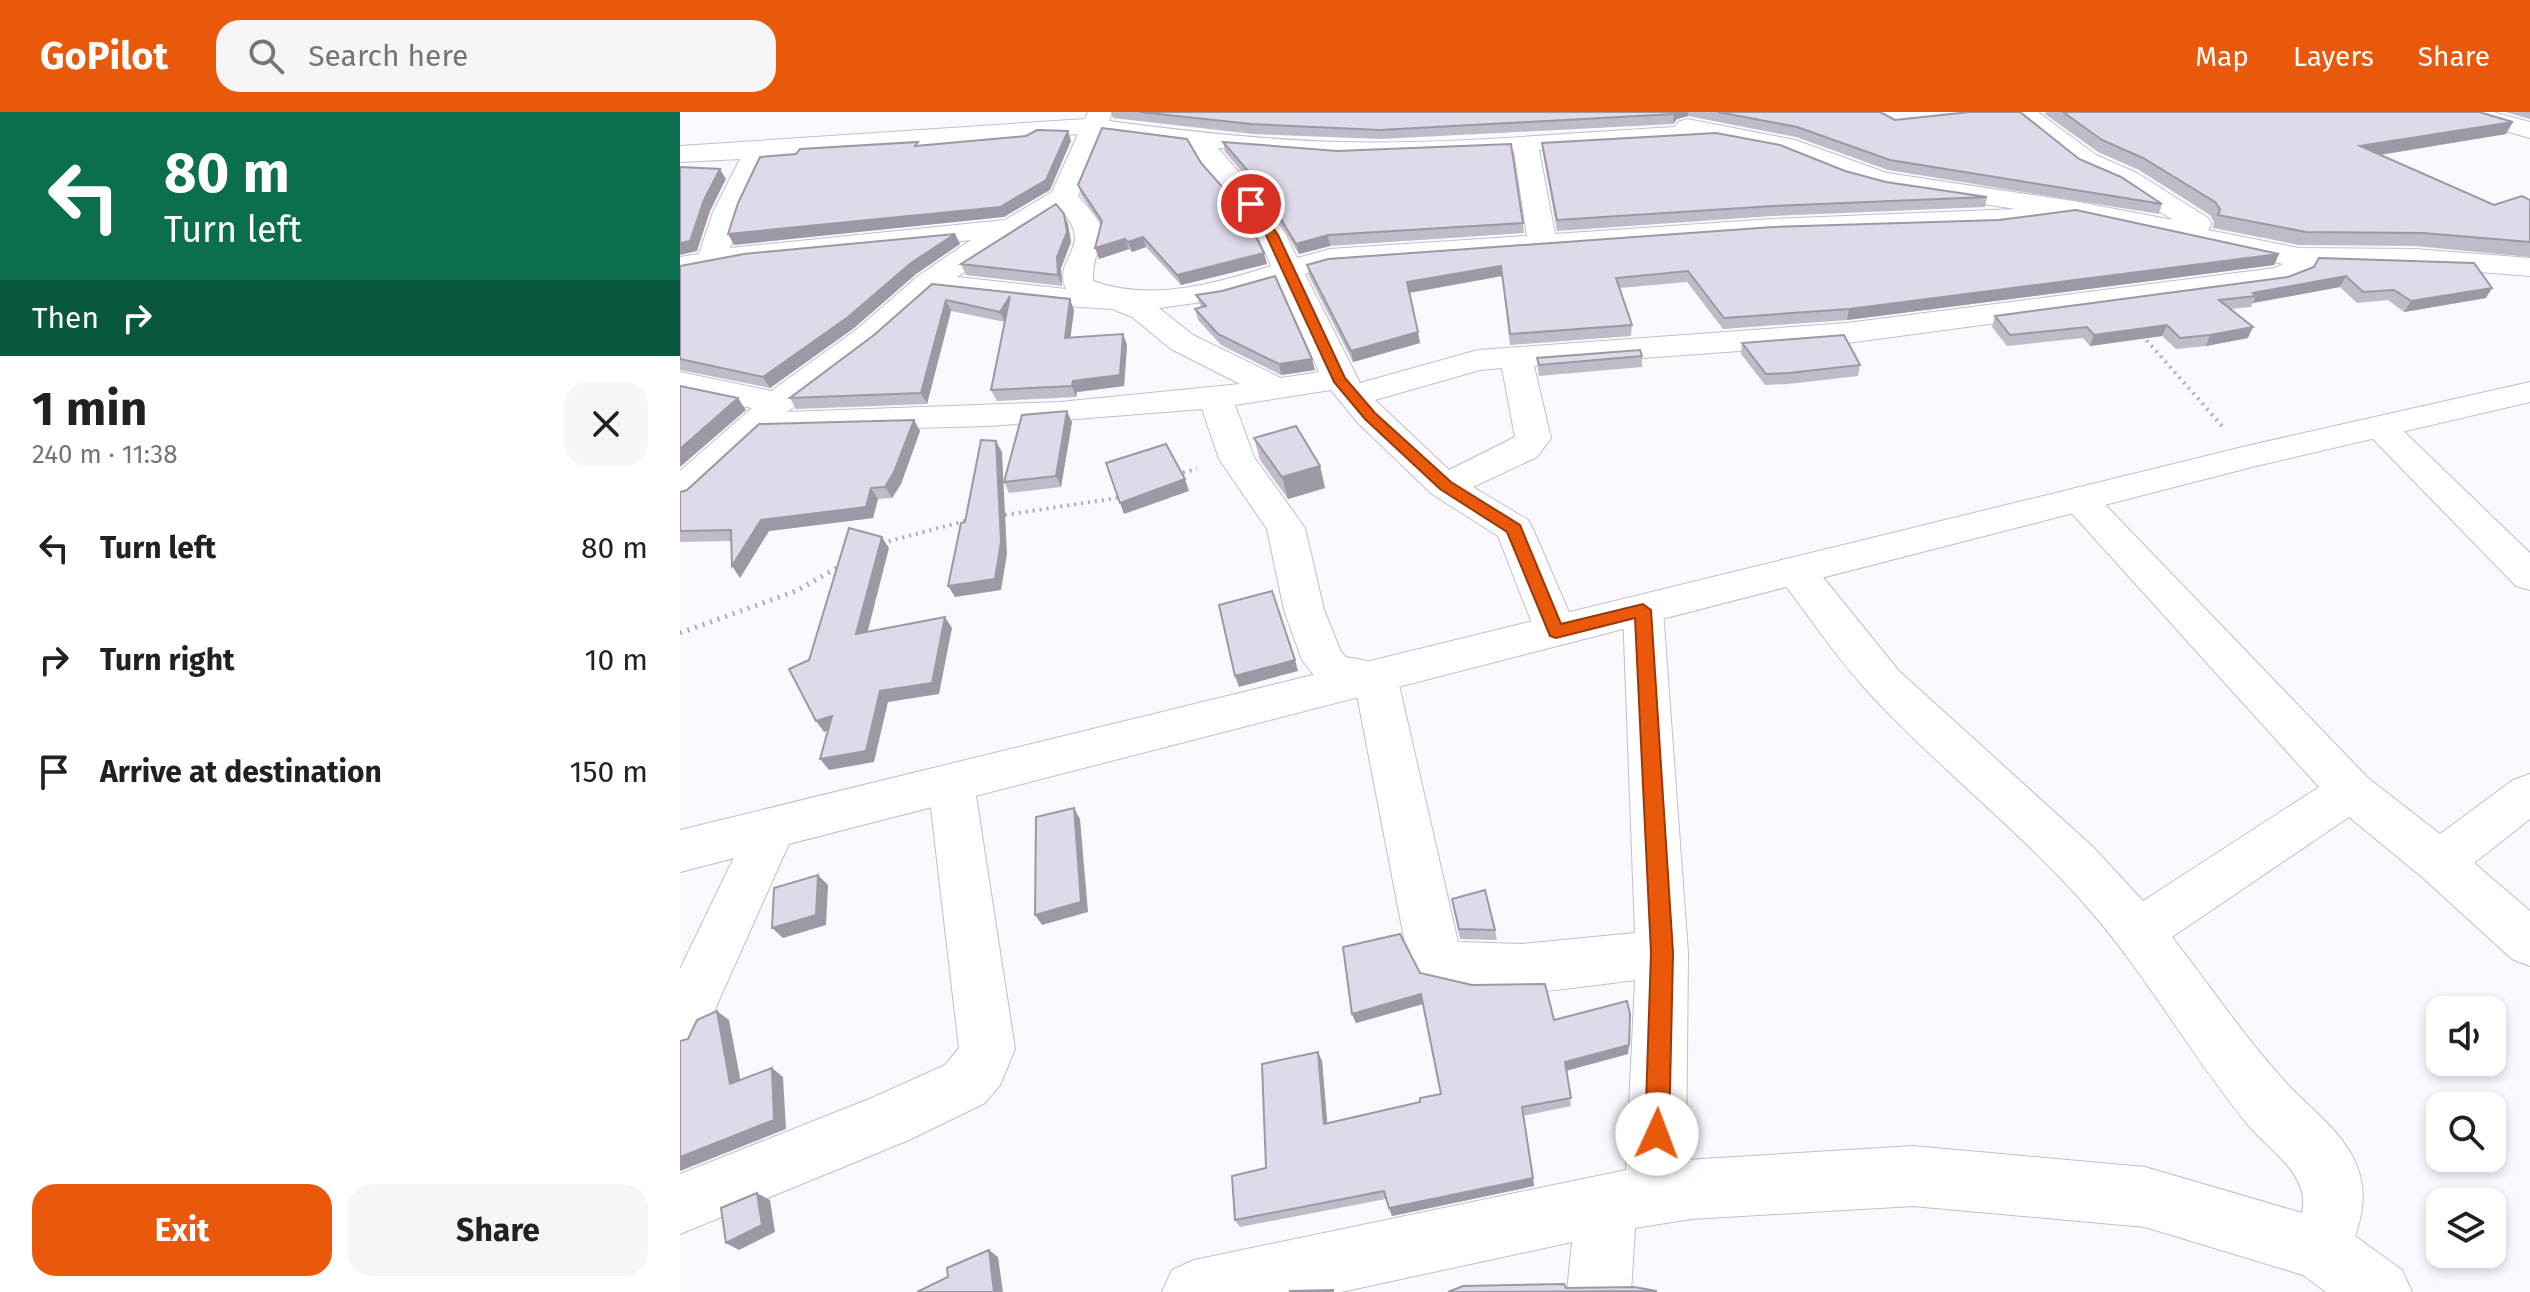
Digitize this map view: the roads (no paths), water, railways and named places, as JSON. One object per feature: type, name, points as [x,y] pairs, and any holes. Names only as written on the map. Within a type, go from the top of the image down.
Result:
[{"type":"street","points":[[1610,112],[1786,145],[1853,172],[1885,181],[2073,209],[2162,226],[2230,245],[2299,257],[2415,258],[2530,267]]},
{"type":"street","points":[[2022,112],[2087,161],[2128,179],[2230,245]]},
{"type":"street","points":[[2466,112],[2530,130]]},
{"type":"street","points":[[680,154],[757,151],[1032,128],[1096,119],[1203,140],[1339,150],[1717,132]]},
{"type":"street","points":[[680,491],[767,412],[867,337],[929,282],[1011,227],[1064,197],[1096,119]]},
{"type":"street","points":[[1203,140],[1206,153],[1262,219],[1345,388],[1445,486],[1514,529],[1556,631]]},
{"type":"street","points":[[1525,143],[1543,245]]},
{"type":"street","points":[[712,260],[727,212],[757,151]]},
{"type":"street","points":[[1064,197],[1081,215],[1091,238],[1077,283],[1143,310],[1182,342],[1279,390]]},
{"type":"street","points":[[929,282],[1011,292],[1119,299],[1177,298],[1251,284],[1285,269],[1343,256],[1543,245],[1756,228],[1996,220],[2073,209]]},
{"type":"street","points":[[680,266],[1011,227]]},
{"type":"street","points":[[680,382],[767,412],[778,423],[1019,416],[1279,390],[1345,388],[1478,360],[1516,356],[1847,333],[2113,301],[2282,276],[2297,269],[2299,257]]},
{"type":"street","points":[[2497,264],[2530,286]]},
{"type":"street","points":[[1445,486],[1524,449],[1533,438],[1516,356]]},
{"type":"street","points":[[680,851],[2251,456],[2530,392]]},
{"type":"street","points":[[1216,397],[1228,440],[1237,459],[1286,528],[1304,610],[1323,660],[1334,671],[1375,676]]},
{"type":"street","points":[[2380,427],[2530,576]]},
{"type":"street","points":[[2079,499],[2351,791],[2439,862],[2530,943]]},
{"type":"street","points":[[1795,570],[1884,682],[2076,862],[2138,932],[2269,1106],[2303,1139],[2330,1175],[2334,1209],[2319,1249]]},
{"type":"street","points":[[1599,1292],[1631,1199],[1662,953],[1643,610]]},
{"type":"street","points":[[1375,676],[1431,943],[1442,963],[1464,967],[1571,963],[1662,953]]},
{"type":"street","points":[[680,1204],[901,1114],[965,1084],[980,1066],[987,1049],[951,783]]},
{"type":"street","points":[[2138,932],[2351,791]]},
{"type":"street","points":[[2439,862],[2530,793]]},
{"type":"street","points":[[680,1027],[772,828]]},
{"type":"street","points":[[1194,1292],[1691,1189],[1913,1176],[2145,1197],[2319,1249],[2380,1292]]}]
